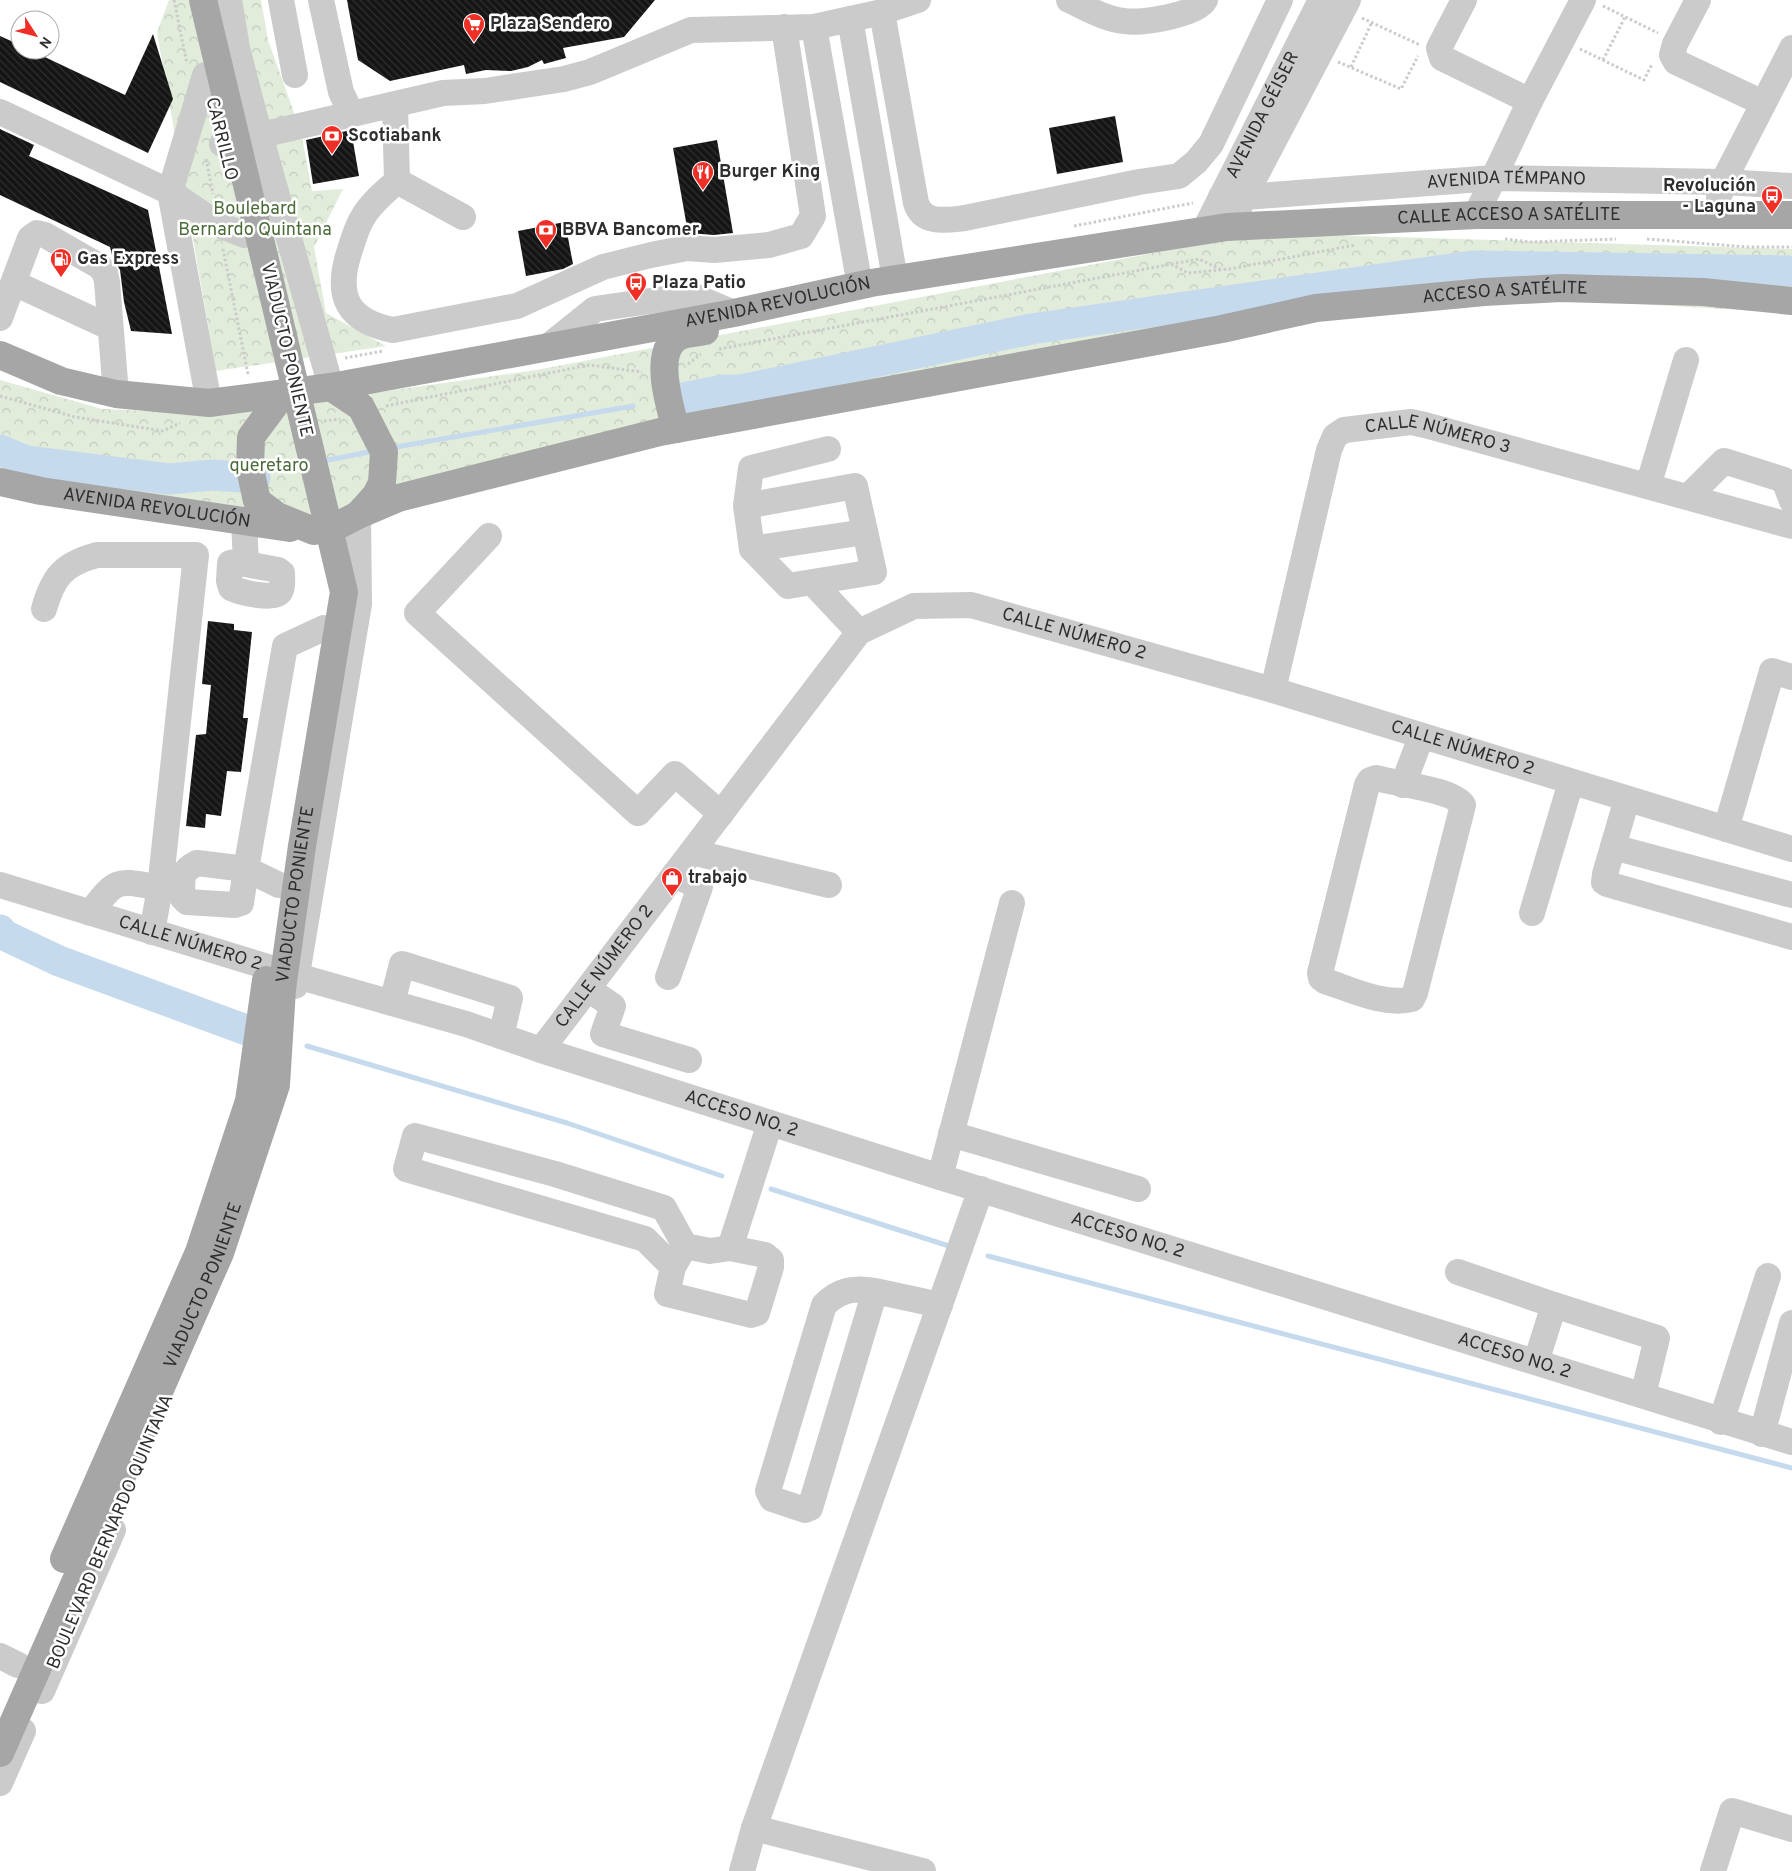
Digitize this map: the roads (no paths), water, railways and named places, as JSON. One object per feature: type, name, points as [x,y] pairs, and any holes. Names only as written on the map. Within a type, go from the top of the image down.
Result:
[{"type":"main road","name":"CARRILLO","points":[[189,0],[196,71],[213,148],[245,235],[283,394]]},
{"type":"main road","name":"VIADUCTO PONIENTE","points":[[0,1753],[220,1253],[276,1085],[282,989],[295,894],[344,592],[203,0]]},
{"type":"main road","name":"CALLE ACCESO A SATÉLITE","points":[[1216,229],[1476,215],[1792,215]]},
{"type":"main road","name":"AVENIDA REVOLUCIÓN","points":[[330,388],[734,313],[895,279],[1216,229]]},
{"type":"main road","name":"ACCESO A SATÉLITE","points":[[675,424],[1222,329],[1316,308],[1494,291],[1560,288],[1703,292],[1792,301]]},
{"type":"main road","points":[[283,394],[251,437],[250,469],[257,501],[277,516],[314,531],[333,528],[398,498],[675,424],[664,373],[668,346],[678,337],[765,319],[784,301]]},
{"type":"main road","points":[[0,355],[61,380],[116,394],[209,403],[330,388],[361,407],[384,452],[381,488],[358,515]]},
{"type":"main road","name":"AVENIDA REVOLUCIÓN","points":[[0,482],[42,491],[314,531]]},
{"type":"main road","name":"BOULEVARD BERNARDO QUINTANA","points":[[0,1706],[9,1661],[199,1252],[249,1101],[279,885],[329,599],[328,571],[314,531]]},
{"type":"street","points":[[229,0],[236,48],[330,388]]},
{"type":"street","points":[[281,0],[295,75]]},
{"type":"street","points":[[321,0],[341,92],[351,113]]},
{"type":"street","points":[[213,148],[259,134],[443,93],[485,90],[564,79],[590,72],[691,30],[814,27],[882,12],[918,0]]},
{"type":"street","points":[[1069,0],[1103,16],[1124,22],[1148,20],[1191,10],[1202,5],[1205,0]]},
{"type":"street","points":[[882,12],[918,210],[923,215],[934,220],[965,218],[1138,182],[1179,176],[1196,162],[1212,144],[1280,0]]},
{"type":"street","points":[[1464,0],[1439,48],[1432,52],[1530,101]]},
{"type":"street","points":[[1698,0],[1675,44],[1663,59],[1762,103]]},
{"type":"street","points":[[1476,215],[1530,101],[1562,41],[1591,2]]},
{"type":"street","name":"AVENIDA GÉISER","points":[[1216,229],[1338,3]]},
{"type":"street","points":[[850,19],[895,279]]},
{"type":"street","points":[[814,27],[860,286]]},
{"type":"street","points":[[397,181],[379,196],[363,216],[344,269],[345,298],[351,310],[378,327],[393,330],[517,306],[603,267],[651,255],[687,248],[714,250],[769,245],[801,236],[813,216],[784,28]]},
{"type":"street","points":[[1714,214],[1723,182],[1792,48]]},
{"type":"street","points":[[196,71],[170,192],[209,403]]},
{"type":"street","points":[[395,105],[397,181]]},
{"type":"street","points":[[0,112],[170,192],[219,224],[245,235]]},
{"type":"street","name":"AVENIDA TÉMPANO","points":[[1233,197],[1494,178],[1723,182],[1792,186]]},
{"type":"street","points":[[397,181],[463,217]]},
{"type":"street","points":[[0,318],[30,238],[37,233],[45,235],[99,266],[105,273],[116,394]]},
{"type":"street","points":[[14,284],[109,327]]},
{"type":"street","points":[[1648,486],[1686,360]]},
{"type":"street","name":"CALLE NÚMERO 3","points":[[1273,690],[1329,450],[1335,436],[1344,430],[1411,422],[1792,526]]},
{"type":"street","points":[[746,506],[855,486],[874,572],[813,584],[788,586],[752,549],[746,506],[751,468],[828,449]]},
{"type":"street","points":[[1688,497],[1724,461],[1784,480],[1792,501]]},
{"type":"street","name":"BOULEVARD BERNARDO QUINTANA","points":[[0,1783],[80,1607],[197,1333],[250,1196],[285,1072],[296,982],[359,604],[358,515]]},
{"type":"street","points":[[244,521],[246,563]]},
{"type":"street","points":[[752,549],[865,532]]},
{"type":"street","points":[[489,536],[417,613],[638,813],[675,774],[721,814]]},
{"type":"street","points":[[44,609],[50,586],[57,576],[83,559],[97,555],[196,555],[160,888],[152,932]]},
{"type":"street","points":[[813,584],[859,632]]},
{"type":"street","name":"CALLE NÚMERO 2","points":[[541,1050],[859,632],[914,606],[971,605],[1273,690],[1421,737],[1792,849]]},
{"type":"street","points":[[279,885],[246,869],[285,646],[324,628]]},
{"type":"street","points":[[1726,829],[1772,672],[1792,677]]},
{"type":"street","points":[[1403,785],[1421,737]]},
{"type":"street","points":[[1376,778],[1403,785],[1439,792],[1459,799],[1464,805],[1415,993],[1412,1000],[1405,1001],[1382,998],[1333,984],[1321,978],[1320,973],[1367,785],[1370,780],[1376,778]]},
{"type":"street","points":[[1532,913],[1571,782]]},
{"type":"street","points":[[1627,799],[1604,882],[1611,887],[1792,937]]},
{"type":"street","points":[[1614,846],[1792,895]]},
{"type":"street","points":[[692,852],[829,885]]},
{"type":"street","points":[[668,977],[700,887],[674,875]]},
{"type":"street","points":[[90,913],[111,886],[122,881],[160,888]]},
{"type":"street","name":"CALLE NÚMERO 2","points":[[0,885],[268,967],[296,982],[392,1003],[466,1024]]},
{"type":"street","points":[[940,1177],[1012,903]]},
{"type":"street","points":[[392,1003],[402,964],[510,998],[501,1036]]},
{"type":"street","points":[[588,990],[613,1006],[602,1034],[689,1060]]},
{"type":"street","name":"ACCESO NO. 2","points":[[466,1024],[541,1050],[981,1190],[1643,1395],[1721,1422],[1792,1442]]},
{"type":"street","points":[[730,1248],[770,1123]]},
{"type":"street","points":[[952,1134],[1138,1189]]},
{"type":"street","points":[[730,1248],[679,1257],[644,1238],[406,1169],[415,1136],[555,1174],[664,1208],[679,1257],[667,1294],[751,1315],[757,1313],[771,1267],[771,1260],[766,1255],[730,1248]]},
{"type":"street","points":[[742,1871],[754,1828],[981,1190]]},
{"type":"street","points":[[1458,1272],[1657,1338],[1643,1395]]},
{"type":"street","points":[[1721,1422],[1768,1276]]},
{"type":"street","points":[[874,1291],[810,1508],[805,1510],[772,1499],[768,1491],[824,1305],[844,1290],[858,1289],[874,1291],[940,1305]]},
{"type":"street","points":[[1536,1362],[1554,1304]]},
{"type":"street","points":[[1762,1434],[1785,1375],[1792,1322]]},
{"type":"street","points":[[1712,1871],[1732,1811],[1792,1829]]},
{"type":"street","points":[[754,1828],[923,1871]]},
{"type":"waterway","points":[[683,398],[723,390],[741,390],[1031,329],[1472,266],[1792,271]]},
{"type":"waterway","points":[[390,448],[633,406]]},
{"type":"waterway","points":[[0,450],[26,461],[169,479],[213,475],[255,478]]},
{"type":"waterway","points":[[323,461],[374,451]]},
{"type":"waterway","points":[[0,930],[4,935],[59,961],[249,1031]]},
{"type":"waterway","points":[[307,1046],[567,1123],[722,1176]]},
{"type":"waterway","points":[[771,1189],[952,1247]]},
{"type":"waterway","points":[[988,1256],[1792,1468]]},
{"type":"place","name":"Plaza Sendero","points":[[474,43]]},
{"type":"place","name":"Scotiabank","points":[[332,155]]},
{"type":"place","name":"Burger King","points":[[703,191]]},
{"type":"place","name":"Revolución - Laguna","points":[[1772,215]]},
{"type":"place","name":"BBVA Bancomer","points":[[546,249]]},
{"type":"place","name":"Gas Express","points":[[61,278]]},
{"type":"place","name":"Plaza Patio","points":[[636,302]]},
{"type":"place","name":"trabajo","points":[[672,897]]},
{"type":"park label","name":"Boulebard Bernardo Quintana","points":[[255,219]]},
{"type":"park label","name":"queretaro","points":[[269,466]]}]
